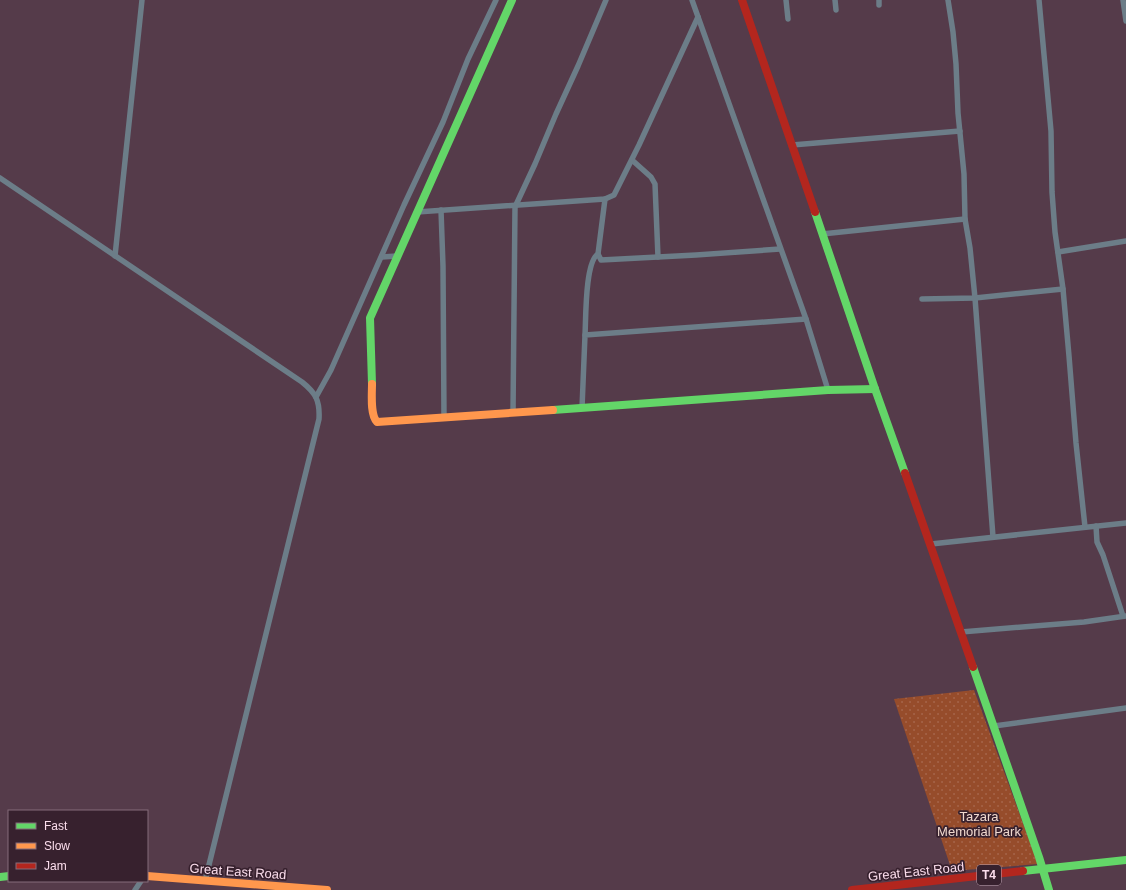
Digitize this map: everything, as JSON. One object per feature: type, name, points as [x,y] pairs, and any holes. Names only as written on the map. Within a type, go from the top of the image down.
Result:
[{"type":"main road","points":[[512,0],[370,318],[374,420],[378,422],[419,420],[828,390],[875,389]]},
{"type":"main road","points":[[742,0],[875,389],[931,544],[1043,868],[1049,890]]},
{"type":"main road","name":"Great East Road","points":[[852,890],[1126,860]]},
{"type":"main road","name":"Great East Road","points":[[148,876],[326,890]]},
{"type":"street","points":[[115,256],[142,0]]},
{"type":"street","points":[[316,397],[331,370],[404,205],[443,122],[468,59],[496,0]]},
{"type":"street","points":[[513,413],[514,209],[606,0]]},
{"type":"street","points":[[692,0],[806,319],[828,390]]},
{"type":"street","points":[[786,0],[788,19]]},
{"type":"street","points":[[836,0],[836,10]]},
{"type":"street","points":[[948,0],[953,38],[964,174],[965,219],[976,298],[993,537]]},
{"type":"street","points":[[1039,0],[1051,131],[1052,192],[1070,356],[1076,443],[1085,527]]},
{"type":"street","points":[[1124,0],[1126,22]]},
{"type":"street","points":[[417,212],[605,199],[614,195],[632,160],[698,17]]},
{"type":"street","points":[[792,145],[960,131]]},
{"type":"street","points":[[632,160],[651,177],[655,184],[658,257]]},
{"type":"street","points":[[0,178],[302,382],[312,390],[320,409],[319,419],[205,881]]},
{"type":"street","points":[[605,199],[598,254],[601,260],[780,249]]},
{"type":"street","points":[[441,210],[444,418]]},
{"type":"street","points":[[822,234],[965,219]]},
{"type":"street","points":[[1058,252],[1126,241]]},
{"type":"street","points":[[582,408],[587,290],[592,262],[594,257],[598,254]]},
{"type":"street","points":[[382,257],[398,256]]},
{"type":"street","points":[[922,299],[976,298],[1063,289]]},
{"type":"street","points":[[586,334],[806,319]]},
{"type":"street","points":[[931,544],[1126,523]]},
{"type":"street","points":[[961,632],[1084,622],[1125,616],[1097,542],[1096,526]]},
{"type":"street","points":[[994,726],[1126,708]]},
{"type":"green space","name":"Tazara Memorial Park","points":[[974,690],[1038,864],[952,871],[894,699]]},
{"type":"traffic: fast","points":[[372,384],[370,318],[512,0]]},
{"type":"traffic: fast","points":[[815,212],[905,473]]},
{"type":"traffic: fast","points":[[553,410],[828,390],[875,389]]},
{"type":"traffic: fast","points":[[973,667],[1049,890]]},
{"type":"traffic: fast","points":[[1023,871],[1126,860]]},
{"type":"traffic: fast","points":[[0,877],[8,876]]},
{"type":"traffic: slow","points":[[372,384],[372,410],[377,422],[553,410]]},
{"type":"traffic: slow","points":[[148,876],[327,890]]},
{"type":"traffic: jam","points":[[742,0],[815,212]]},
{"type":"traffic: jam","points":[[905,473],[973,667]]},
{"type":"traffic: jam","points":[[852,890],[1023,871]]}]
